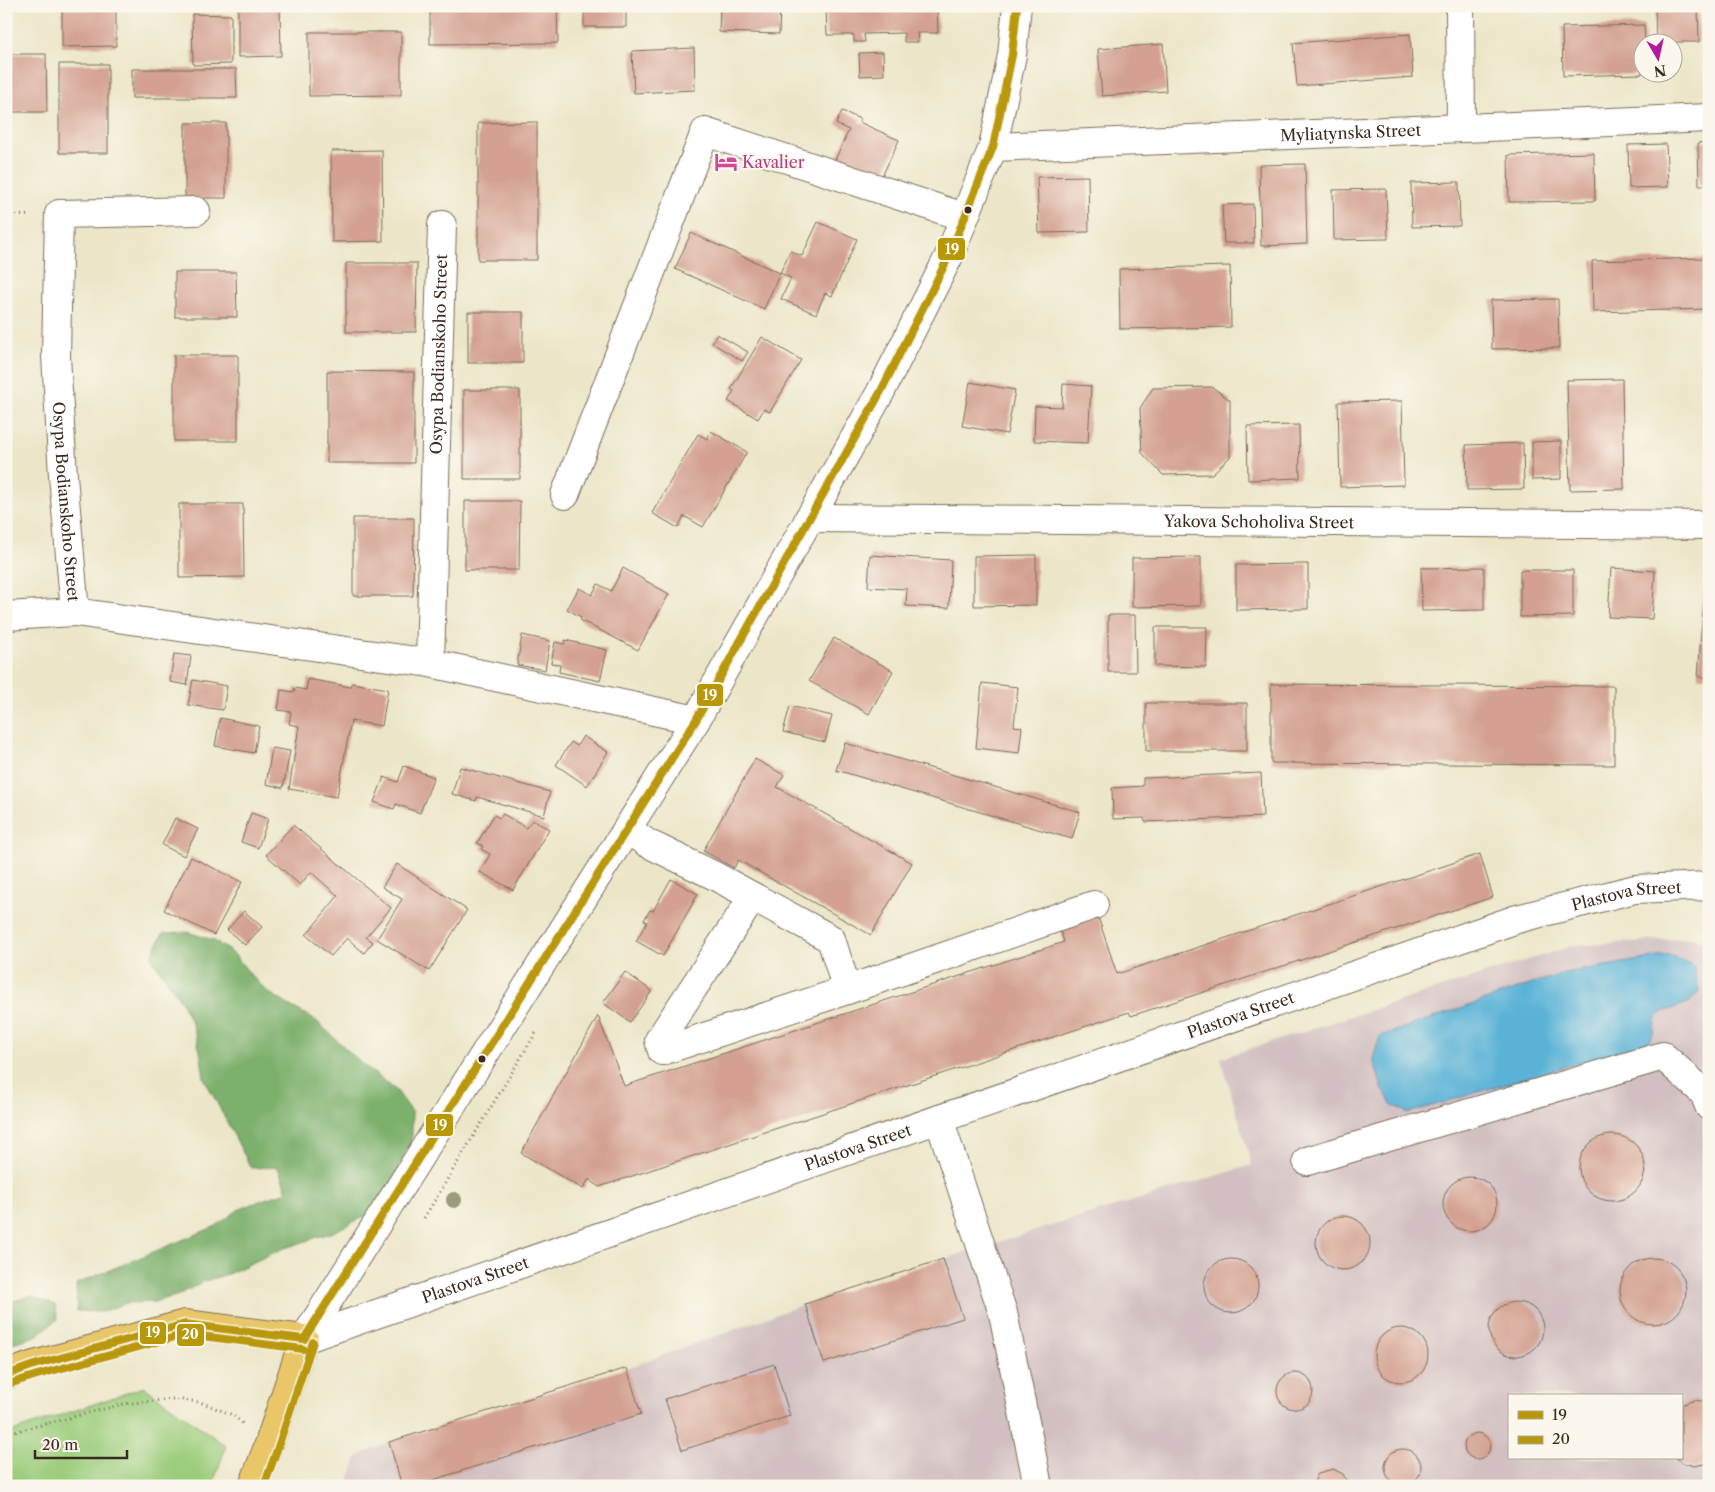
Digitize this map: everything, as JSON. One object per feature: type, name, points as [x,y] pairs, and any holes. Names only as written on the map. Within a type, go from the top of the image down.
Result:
[{"type":"main road","name":"Plastova Street","points":[[6,1375],[185,1324],[304,1339]]},
{"type":"main road","points":[[253,1486],[304,1339]]},
{"type":"street","points":[[304,1339],[696,720],[880,394],[949,256],[993,147],[1012,55],[1017,6]]},
{"type":"street","points":[[1460,6],[1460,128]]},
{"type":"street","name":"Myliatynska Street","points":[[993,147],[1709,118]]},
{"type":"street","points":[[565,495],[705,132],[964,217]]},
{"type":"street","name":"Osypa Bodianskoho Street","points":[[196,211],[59,214],[56,356],[76,612],[430,663],[696,720]]},
{"type":"street","name":"Osypa Bodianskoho Street","points":[[430,663],[442,225]]},
{"type":"street","name":"Yakova Schoholiva Street","points":[[809,518],[1709,525]]},
{"type":"street","points":[[6,616],[76,612]]},
{"type":"street","points":[[627,829],[647,843],[715,876],[831,939],[847,990]]},
{"type":"street","name":"Plastova Street","points":[[304,1339],[1517,920],[1636,889],[1709,886]]},
{"type":"street","points":[[753,897],[659,1040],[662,1051],[1094,905]]},
{"type":"street","points":[[1307,1161],[1663,1056],[1704,1093],[1709,1106]]},
{"type":"street","points":[[939,1119],[1004,1313],[1038,1486]]},
{"type":"path","points":[[6,1434],[123,1404],[174,1399],[200,1402],[234,1415],[251,1432]]},
{"type":"shaded area","points":[[1693,938],[1709,944],[1709,1486],[347,1486],[358,1456],[389,1442],[627,1368],[805,1304],[943,1259],[1252,1165],[1221,1058],[1572,946]]},
{"type":"green space","points":[[187,932],[213,940],[234,954],[268,992],[313,1018],[366,1067],[397,1091],[412,1112],[412,1137],[380,1209],[333,1232],[282,1249],[228,1274],[202,1282],[179,1295],[154,1302],[126,1303],[102,1312],[77,1311],[76,1284],[216,1226],[238,1210],[287,1192],[278,1167],[251,1168],[204,1078],[200,1051],[193,1026],[181,1001],[151,957],[163,933]]},
{"type":"green space","points":[[31,1296],[55,1305],[58,1319],[36,1336],[6,1345],[6,1303]]},
{"type":"green space","points":[[144,1387],[226,1446],[212,1486],[6,1486],[6,1434]]},
{"type":"water","points":[[1669,955],[1693,965],[1699,991],[1690,1002],[1661,1013],[1655,1021],[1654,1033],[1648,1042],[1408,1113],[1392,1105],[1382,1088],[1373,1059],[1380,1036],[1564,973]]},
{"type":"building","points":[[62,6],[116,6],[116,46],[62,47]]},
{"type":"building","points":[[238,6],[280,6],[281,56],[238,57]]},
{"type":"building","points":[[430,6],[557,6],[558,43],[430,44]]},
{"type":"building","points":[[584,6],[626,6],[626,27],[584,27]]},
{"type":"building","points":[[720,6],[780,6],[779,34],[719,32]]},
{"type":"building","points":[[826,6],[937,6],[938,33],[917,33],[918,42],[904,42],[904,33],[864,34],[865,42],[854,42],[854,35],[827,35]]},
{"type":"building","points":[[1655,6],[1698,6],[1699,42],[1682,42],[1682,32],[1656,32]]},
{"type":"building","points":[[192,14],[231,15],[231,64],[193,65]]},
{"type":"building","points":[[1644,25],[1644,32],[1632,32],[1632,74],[1563,76],[1562,27]]},
{"type":"building","points":[[309,32],[401,32],[401,95],[309,96]]},
{"type":"building","points":[[1410,34],[1413,77],[1297,86],[1293,43]]},
{"type":"building","points":[[1163,44],[1166,91],[1102,96],[1098,49]]},
{"type":"building","points":[[694,48],[695,90],[634,93],[632,51]]},
{"type":"building","points":[[883,52],[884,75],[860,76],[859,53]]},
{"type":"building","points":[[6,54],[46,54],[47,112],[6,112]]},
{"type":"building","points":[[59,64],[108,64],[108,153],[59,153]]},
{"type":"building","points":[[132,69],[236,69],[237,98],[132,98]]},
{"type":"building","points":[[842,111],[860,119],[859,122],[899,140],[878,185],[833,164],[849,130],[836,124]]},
{"type":"building","points":[[537,122],[537,260],[478,260],[478,123]]},
{"type":"building","points":[[185,123],[226,123],[226,198],[185,198]]},
{"type":"building","points":[[1709,142],[1709,185],[1699,185],[1698,143]]},
{"type":"building","points":[[1666,144],[1668,187],[1629,188],[1628,145]]},
{"type":"building","points":[[382,150],[383,241],[332,242],[331,151]]},
{"type":"building","points":[[1594,153],[1595,201],[1509,202],[1508,155]]},
{"type":"building","points":[[1305,164],[1307,244],[1261,246],[1259,165]]},
{"type":"building","points":[[1088,176],[1089,232],[1039,233],[1037,177]]},
{"type":"building","points":[[1459,182],[1460,226],[1412,227],[1411,183]]},
{"type":"building","points":[[1386,189],[1388,239],[1334,240],[1333,190]]},
{"type":"building","points":[[1253,204],[1254,243],[1224,243],[1222,205]]},
{"type":"building","points":[[818,222],[857,239],[832,296],[825,293],[816,314],[781,299],[791,278],[780,273],[790,251],[802,256]]},
{"type":"building","points":[[691,233],[780,273],[764,309],[675,269]]},
{"type":"building","points":[[1707,258],[1708,309],[1593,312],[1592,261]]},
{"type":"building","points":[[346,263],[417,263],[416,332],[346,332]]},
{"type":"building","points":[[1230,266],[1231,327],[1120,329],[1119,269]]},
{"type":"building","points":[[175,272],[236,272],[237,317],[175,317]]},
{"type":"building","points":[[1558,299],[1559,348],[1492,349],[1491,300]]},
{"type":"building","points":[[468,312],[523,312],[523,363],[468,363]]},
{"type":"building","points":[[717,334],[748,352],[742,361],[712,343]]},
{"type":"building","points":[[762,337],[801,360],[770,412],[764,409],[758,419],[728,401],[734,391],[731,389]]},
{"type":"building","points":[[174,355],[238,355],[238,441],[174,441]]},
{"type":"building","points":[[327,371],[414,372],[414,463],[327,463]]},
{"type":"building","points":[[1622,379],[1624,489],[1570,490],[1567,380]]},
{"type":"building","points":[[970,382],[1015,390],[1007,434],[962,426]]},
{"type":"building","points":[[1063,384],[1091,386],[1088,443],[1034,441],[1035,406],[1062,407]]},
{"type":"building","points":[[1212,387],[1230,400],[1230,457],[1212,474],[1163,475],[1142,453],[1140,408],[1153,388]]},
{"type":"building","points":[[464,390],[520,390],[520,479],[464,479]]},
{"type":"building","points":[[1402,401],[1404,485],[1340,487],[1338,402]]},
{"type":"building","points":[[1299,425],[1300,478],[1248,480],[1247,426]]},
{"type":"building","points":[[711,431],[747,452],[703,527],[684,516],[678,528],[652,513],[698,434],[707,439]]},
{"type":"building","points":[[1561,441],[1561,479],[1532,480],[1532,442]]},
{"type":"building","points":[[1523,443],[1524,489],[1467,490],[1466,445]]},
{"type":"building","points":[[465,501],[520,501],[519,570],[465,570]]},
{"type":"building","points":[[179,504],[243,504],[244,577],[179,578]]},
{"type":"building","points":[[353,518],[414,518],[413,596],[353,596]]},
{"type":"building","points":[[870,555],[951,560],[949,608],[906,606],[907,589],[868,587]]},
{"type":"building","points":[[1036,555],[1036,605],[974,606],[974,556]]},
{"type":"building","points":[[1201,557],[1201,606],[1132,607],[1132,558]]},
{"type":"building","points":[[1308,564],[1308,609],[1236,610],[1236,565]]},
{"type":"building","points":[[1484,567],[1484,610],[1422,611],[1421,568]]},
{"type":"building","points":[[1706,567],[1709,567],[1709,677],[1698,677]]},
{"type":"building","points":[[623,568],[669,594],[638,650],[580,620],[581,617],[567,609],[579,588],[592,595],[598,584],[611,591]]},
{"type":"building","points":[[1611,568],[1655,571],[1652,619],[1608,617]]},
{"type":"building","points":[[1520,570],[1573,570],[1573,616],[1520,617]]},
{"type":"building","points":[[1108,615],[1135,615],[1136,672],[1108,672]]},
{"type":"building","points":[[1155,627],[1207,627],[1206,667],[1155,666]]},
{"type":"building","points":[[522,635],[550,641],[545,670],[517,665]]},
{"type":"building","points":[[834,638],[893,671],[869,714],[809,681]]},
{"type":"building","points":[[565,640],[607,650],[600,681],[559,672],[560,665],[551,663],[555,642],[565,644]]},
{"type":"building","points":[[174,654],[191,656],[187,685],[170,682]]},
{"type":"building","points":[[308,679],[351,687],[352,683],[388,689],[382,726],[351,721],[337,797],[289,789],[299,726],[289,724],[291,712],[278,710],[281,690],[294,692],[295,688],[306,690]]},
{"type":"building","points":[[193,680],[227,686],[223,710],[188,705]]},
{"type":"building","points":[[982,683],[1018,687],[1014,726],[1022,727],[1019,753],[976,748]]},
{"type":"building","points":[[1271,684],[1614,686],[1614,765],[1271,763]]},
{"type":"building","points":[[1146,703],[1247,703],[1247,751],[1146,751]]},
{"type":"building","points":[[790,706],[832,716],[825,742],[783,732]]},
{"type":"building","points":[[220,718],[259,726],[254,753],[215,746]]},
{"type":"building","points":[[583,736],[608,752],[587,786],[556,765],[571,742],[577,746]]},
{"type":"building","points":[[845,743],[1080,812],[1072,839],[836,770]]},
{"type":"building","points":[[272,748],[290,751],[283,788],[266,784]]},
{"type":"building","points":[[755,759],[784,775],[777,787],[912,863],[871,935],[738,860],[734,868],[703,851]]},
{"type":"building","points":[[404,766],[434,777],[420,813],[396,804],[394,809],[374,802],[384,777],[398,782]]},
{"type":"building","points":[[460,767],[550,792],[544,816],[477,797],[476,801],[452,794]]},
{"type":"building","points":[[1261,773],[1263,817],[1145,822],[1144,818],[1113,819],[1112,788],[1143,786],[1143,778]]},
{"type":"building","points":[[251,813],[268,819],[258,848],[241,842]]},
{"type":"building","points":[[503,814],[526,828],[532,820],[549,829],[513,890],[480,872],[490,854],[481,849],[483,846],[477,843],[494,815],[500,818]]},
{"type":"building","points":[[175,818],[198,829],[184,856],[162,845]]},
{"type":"building","points":[[293,825],[391,908],[366,937],[373,942],[364,953],[347,938],[331,956],[306,935],[338,896],[311,872],[300,885],[266,855]]},
{"type":"building","points":[[1480,854],[1493,897],[1131,1016],[1129,1012],[599,1187],[589,1179],[583,1189],[521,1153],[598,1016],[624,1086],[1064,942],[1060,929],[1098,917],[1117,974]]},
{"type":"building","points":[[191,857],[242,882],[214,935],[164,910]]},
{"type":"building","points":[[397,864],[467,910],[429,971],[377,939],[402,899],[382,887]]},
{"type":"building","points":[[671,879],[698,894],[663,956],[636,941],[647,922],[644,920],[650,910],[653,911]]},
{"type":"building","points":[[244,911],[262,927],[245,945],[227,930]]},
{"type":"building","points":[[625,972],[652,991],[630,1022],[603,1003]]},
{"type":"building","points":[[1612,1135],[1624,1138],[1635,1145],[1642,1156],[1645,1168],[1642,1180],[1635,1191],[1624,1198],[1612,1201],[1600,1198],[1589,1191],[1582,1180],[1579,1168],[1582,1156],[1589,1145],[1600,1138]]},
{"type":"building","points":[[1465,1177],[1475,1177],[1485,1181],[1493,1189],[1497,1204],[1493,1219],[1485,1227],[1475,1231],[1465,1231],[1455,1227],[1447,1219],[1443,1209],[1443,1199],[1447,1189],[1455,1181]]},
{"type":"building","points":[[1338,1216],[1348,1216],[1358,1220],[1366,1228],[1370,1243],[1366,1258],[1358,1266],[1348,1270],[1338,1270],[1328,1266],[1320,1258],[1316,1248],[1316,1238],[1320,1228],[1328,1220]]},
{"type":"building","points":[[1653,1258],[1665,1261],[1676,1268],[1683,1279],[1686,1291],[1683,1303],[1676,1314],[1665,1321],[1653,1324],[1641,1321],[1630,1314],[1623,1303],[1620,1291],[1623,1279],[1630,1268],[1641,1261]]},
{"type":"building","points":[[943,1259],[963,1318],[824,1363],[805,1304]]},
{"type":"building","points":[[1226,1259],[1236,1259],[1246,1263],[1254,1271],[1258,1286],[1254,1301],[1246,1309],[1236,1313],[1226,1313],[1216,1309],[1208,1301],[1204,1291],[1204,1281],[1208,1271],[1216,1263]]},
{"type":"building","points":[[1511,1302],[1521,1302],[1531,1306],[1539,1314],[1543,1329],[1539,1344],[1531,1352],[1521,1356],[1511,1356],[1501,1352],[1493,1344],[1489,1334],[1489,1324],[1493,1314],[1501,1306]]},
{"type":"building","points":[[1396,1328],[1406,1328],[1416,1332],[1424,1340],[1428,1355],[1424,1370],[1416,1378],[1406,1382],[1396,1382],[1386,1378],[1378,1370],[1374,1360],[1374,1350],[1378,1340],[1386,1332]]},
{"type":"building","points":[[774,1364],[790,1416],[682,1450],[665,1399]]},
{"type":"building","points":[[627,1368],[641,1414],[414,1486],[402,1486],[389,1442]]},
{"type":"building","points":[[1295,1373],[1302,1374],[1308,1378],[1312,1384],[1312,1398],[1308,1404],[1302,1408],[1295,1409],[1288,1408],[1282,1404],[1278,1398],[1277,1391],[1278,1384],[1282,1378],[1288,1374]]},
{"type":"building","points":[[1695,1400],[1709,1403],[1709,1463],[1694,1466],[1679,1460],[1682,1460],[1682,1405]]},
{"type":"building","points":[[1477,1433],[1487,1436],[1490,1446],[1487,1456],[1477,1459],[1467,1456],[1464,1446],[1467,1436]]},
{"type":"building","points":[[1403,1449],[1410,1450],[1416,1454],[1420,1460],[1420,1474],[1416,1480],[1410,1484],[1403,1485],[1396,1484],[1390,1480],[1386,1474],[1385,1467],[1386,1460],[1390,1454],[1396,1450]]},
{"type":"building","points":[[1333,1469],[1343,1474],[1349,1486],[1313,1486],[1317,1475]]},
{"type":"building","points":[[1576,1480],[1587,1486],[1561,1486],[1565,1482]]},
{"type":"transit line","name":"19","points":[[304,1339],[696,720],[880,393],[949,256],[993,147],[1012,55],[1017,6]]},
{"type":"transit line","name":"19","points":[[6,1375],[34,1365],[185,1324],[304,1339]]},
{"type":"transit line","name":"20","points":[[9,1384],[186,1334],[303,1349]]},
{"type":"transit line","name":"20","points":[[264,1486],[313,1342]]},
{"type":"place","name":"Kavalier","points":[[726,162]]}]
